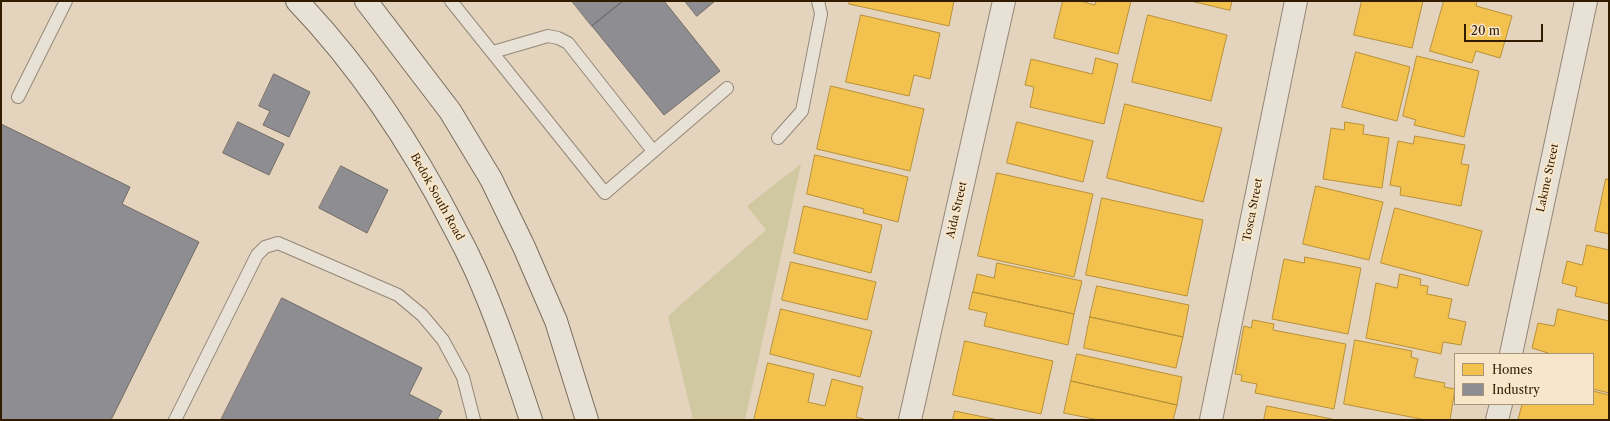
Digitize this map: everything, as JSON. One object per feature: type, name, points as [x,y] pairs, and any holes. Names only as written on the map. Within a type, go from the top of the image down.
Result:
[{"type":"street","name":"Bedok South Road","points":[[297,1],[315,20],[360,77],[400,133],[436,192],[475,269],[505,344],[531,420]]},
{"type":"street","points":[[366,1],[450,111],[491,179],[524,248],[556,321],[587,420]]},
{"type":"street","name":"Aida Street","points":[[910,420],[1004,1]]},
{"type":"street","name":"Tosca Street","points":[[1211,420],[1296,1]]},
{"type":"street","name":"Lakme Street","points":[[1511,353],[1586,1]]},
{"type":"street","points":[[1497,420],[1501,405]]},
{"type":"lane","points":[[18,97],[66,1]]},
{"type":"lane","points":[[451,1],[605,192],[727,88]]},
{"type":"lane","points":[[778,138],[802,111],[821,14],[818,1]]},
{"type":"lane","points":[[493,52],[548,36],[558,38],[568,43],[653,151]]},
{"type":"lane","points":[[175,420],[257,255],[265,247],[278,243],[398,295],[422,315],[443,340],[463,377],[474,420]]},
{"type":"shaded area","points":[[801,164],[745,420],[693,420],[668,316],[766,230],[747,206]]},
{"type":"building: Homes","points":[[850,1],[954,1],[949,26],[849,4]]},
{"type":"building: Homes","points":[[1063,1],[1080,1],[1095,5],[1096,1],[1131,1],[1118,54],[1054,38]]},
{"type":"building: Homes","points":[[1191,1],[1232,1],[1230,10]]},
{"type":"building: Homes","points":[[1362,1],[1423,1],[1412,48],[1354,35]]},
{"type":"building: Homes","points":[[1444,1],[1477,1],[1476,6],[1512,16],[1500,58],[1476,51],[1472,63],[1430,51]]},
{"type":"building: Homes","points":[[861,15],[940,33],[930,79],[914,75],[909,96],[846,82]]},
{"type":"building: Homes","points":[[1148,15],[1227,35],[1211,101],[1132,82]]},
{"type":"building: Homes","points":[[1356,52],[1410,67],[1397,121],[1342,107]]},
{"type":"building: Homes","points":[[1417,56],[1479,71],[1464,137],[1414,125],[1416,120],[1403,116]]},
{"type":"building: Homes","points":[[1096,58],[1118,64],[1104,124],[1030,107],[1034,87],[1025,85],[1031,59],[1092,74]]},
{"type":"building: Homes","points":[[831,86],[924,109],[910,171],[817,149]]},
{"type":"building: Homes","points":[[1125,104],[1222,128],[1203,202],[1107,178]]},
{"type":"building: Homes","points":[[1017,122],[1093,141],[1083,182],[1007,163]]},
{"type":"building: Homes","points":[[1345,122],[1364,125],[1363,134],[1389,138],[1382,188],[1323,179],[1331,128],[1344,130]]},
{"type":"building: Homes","points":[[1415,136],[1465,145],[1461,164],[1469,165],[1461,206],[1400,195],[1401,187],[1390,185],[1398,141],[1413,144]]},
{"type":"building: Homes","points":[[815,155],[908,177],[898,222],[863,213],[864,209],[807,194]]},
{"type":"building: Homes","points":[[997,173],[1093,194],[1074,277],[978,256]]},
{"type":"building: Homes","points":[[1606,179],[1609,179],[1609,234],[1595,231]]},
{"type":"building: Homes","points":[[1316,186],[1383,202],[1369,260],[1303,244]]},
{"type":"building: Homes","points":[[1102,198],[1203,220],[1187,296],[1086,275]]},
{"type":"building: Homes","points":[[804,206],[882,225],[871,273],[794,253]]},
{"type":"building: Homes","points":[[1395,208],[1482,231],[1468,286],[1381,263]]},
{"type":"building: Homes","points":[[1587,245],[1609,250],[1609,304],[1575,296],[1577,287],[1562,283],[1567,261],[1582,265]]},
{"type":"building: Homes","points":[[1305,257],[1361,268],[1348,334],[1272,319],[1284,259],[1304,263]]},
{"type":"building: Homes","points":[[791,262],[876,282],[867,320],[782,300]]},
{"type":"building: Homes","points":[[997,263],[1082,281],[1074,314],[973,292],[977,274],[994,278]]},
{"type":"building: Homes","points":[[1400,274],[1421,279],[1420,285],[1428,286],[1427,294],[1452,299],[1448,318],[1466,322],[1461,345],[1443,342],[1441,354],[1366,338],[1376,283],[1397,288]]},
{"type":"building: Homes","points":[[1097,286],[1189,305],[1183,337],[1090,317]]},
{"type":"building: Homes","points":[[973,292],[1074,314],[1068,345],[984,326],[987,313],[969,309]]},
{"type":"building: Homes","points":[[781,309],[872,331],[860,377],[770,354]]},
{"type":"building: Homes","points":[[1558,309],[1609,321],[1609,393],[1594,389],[1594,353],[1548,353],[1532,348],[1538,323],[1554,326]]},
{"type":"building: Homes","points":[[1090,317],[1183,337],[1176,368],[1084,348]]},
{"type":"building: Homes","points":[[1253,320],[1274,324],[1273,330],[1346,344],[1334,409],[1255,393],[1257,384],[1241,381],[1242,375],[1235,374],[1244,326],[1251,328]]},
{"type":"building: Homes","points":[[1355,340],[1412,351],[1411,357],[1418,359],[1414,377],[1445,383],[1444,387],[1454,389],[1450,420],[1426,420],[1344,404]]},
{"type":"building: Homes","points":[[965,341],[1053,361],[1041,414],[953,395]]},
{"type":"building: Homes","points":[[1077,354],[1182,377],[1177,405],[1071,381]]},
{"type":"building: Homes","points":[[768,363],[814,374],[808,402],[825,406],[832,379],[863,387],[856,417],[867,420],[754,420]]},
{"type":"building: Homes","points":[[1071,381],[1177,405],[1173,420],[1099,420],[1064,413]]},
{"type":"building: Homes","points":[[1594,391],[1609,395],[1609,420],[1518,420],[1522,405],[1594,405]]},
{"type":"building: Homes","points":[[1267,406],[1332,419],[1332,420],[1264,420]]},
{"type":"building: Homes","points":[[955,411],[998,420],[953,420]]},
{"type":"building: Industry","points":[[572,1],[623,1],[592,26]]},
{"type":"building: Industry","points":[[623,1],[664,1],[720,71],[664,115],[592,26]]},
{"type":"building: Industry","points":[[685,1],[715,1],[697,16]]},
{"type":"building: Industry","points":[[274,74],[310,92],[289,137],[263,125],[270,111],[259,106]]},
{"type":"building: Industry","points":[[238,122],[284,144],[269,175],[223,153]]},
{"type":"building: Industry","points":[[1,124],[130,187],[122,204],[199,242],[111,420],[1,420]]},
{"type":"building: Industry","points":[[341,166],[388,190],[367,233],[319,208]]},
{"type":"building: Industry","points":[[282,298],[422,368],[409,394],[442,411],[437,420],[221,420]]}]
